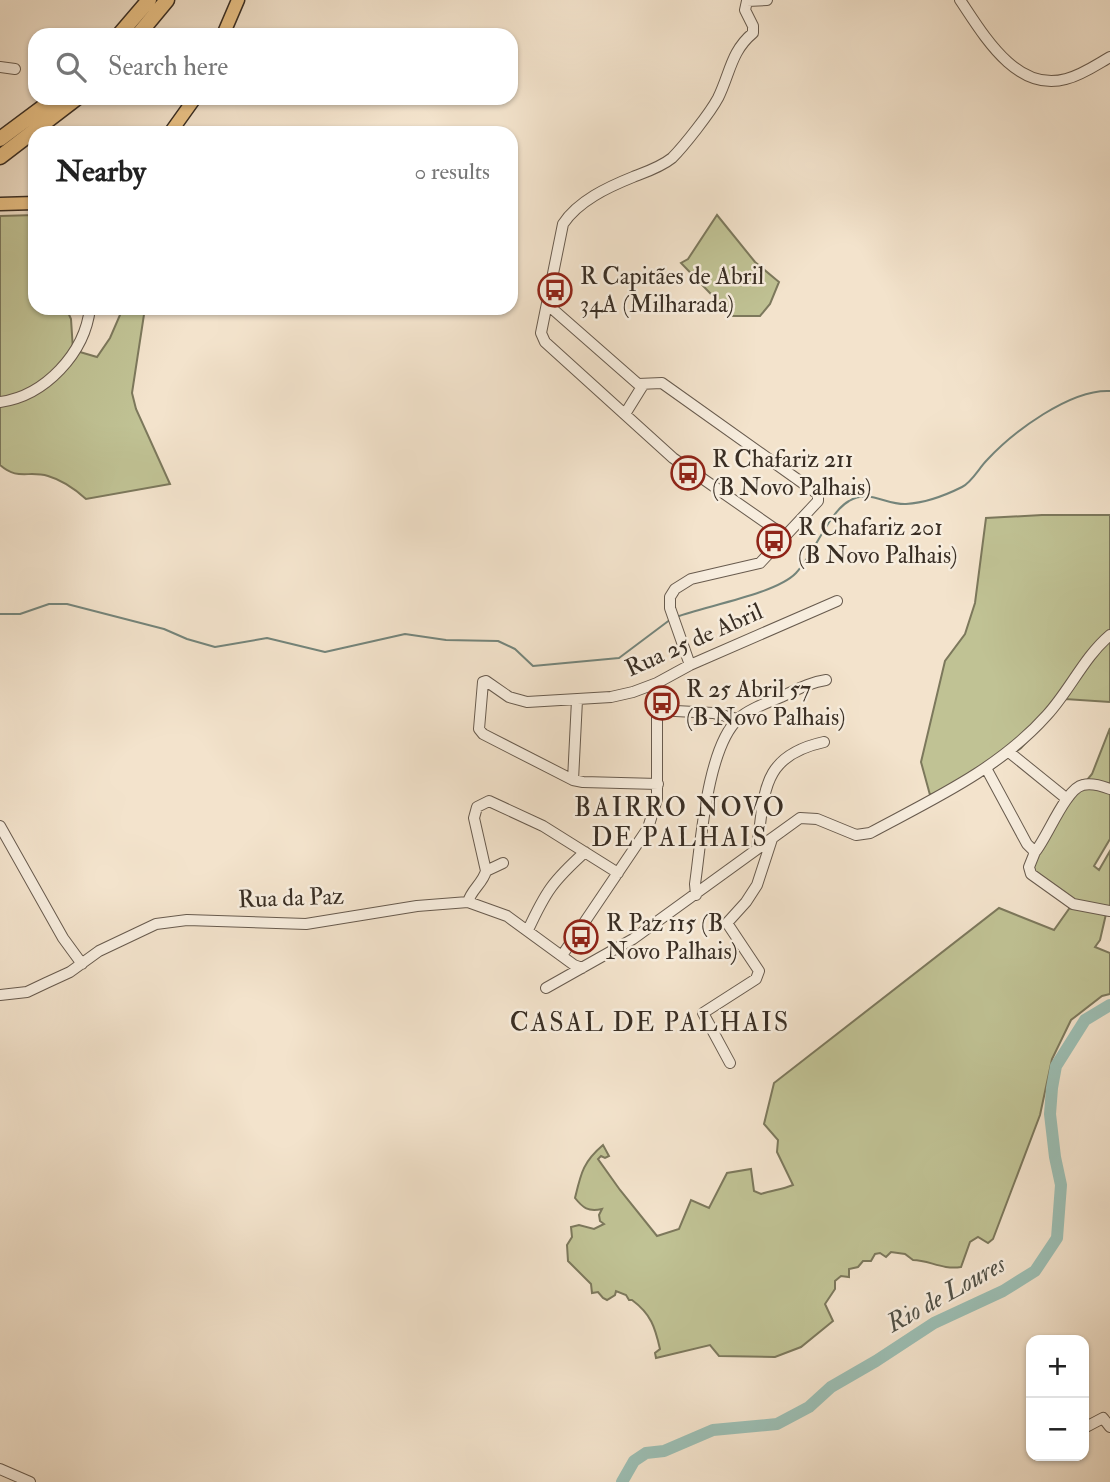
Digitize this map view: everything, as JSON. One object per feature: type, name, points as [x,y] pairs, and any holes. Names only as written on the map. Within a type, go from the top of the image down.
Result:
[{"type":"highway","points":[[125,28],[149,0]]},
{"type":"highway","points":[[144,28],[167,0]]},
{"type":"highway","points":[[0,139],[46,105]]},
{"type":"highway","points":[[40,126],[67,105]]},
{"type":"highway","points":[[0,157],[28,135]]},
{"type":"main road","points":[[226,28],[238,0]]},
{"type":"main road","points":[[175,126],[190,105]]},
{"type":"main road","points":[[0,204],[28,203]]},
{"type":"street","points":[[766,0],[747,1],[745,10],[753,26],[752,33],[741,42],[716,102],[672,158],[658,167],[605,188],[565,220],[541,333],[544,342],[673,458],[785,536]]},
{"type":"street","points":[[960,0],[995,50],[1012,67],[1031,76],[1050,81],[1064,80],[1083,73],[1110,57]]},
{"type":"street","points":[[0,67],[15,69]]},
{"type":"street","points":[[548,305],[633,381],[643,385],[662,383],[818,494],[818,501],[760,563],[691,579],[675,589],[670,597],[673,619],[690,664]]},
{"type":"street","points":[[0,402],[34,390],[56,376],[80,342],[88,315]]},
{"type":"street","points":[[625,414],[643,385]]},
{"type":"street","name":"Rua 25 de Abril","points":[[573,780],[481,732],[483,682],[486,681],[518,701],[611,697],[657,683],[690,664],[837,601]]},
{"type":"street","points":[[546,988],[633,939],[800,818],[817,818],[856,835],[870,833],[968,780],[1009,752],[1049,713],[1082,667],[1110,635]]},
{"type":"street","points":[[696,895],[695,884],[714,763],[724,738],[738,719],[759,706],[815,682],[827,680]]},
{"type":"street","points":[[563,954],[648,828],[657,799],[657,683]]},
{"type":"street","points":[[577,699],[573,780],[657,784]]},
{"type":"street","points":[[657,710],[713,713],[738,719]]},
{"type":"street","points":[[721,716],[724,738]]},
{"type":"street","points":[[765,860],[757,848],[772,772],[788,756],[806,746],[824,742]]},
{"type":"street","points":[[1009,752],[1067,799]]},
{"type":"street","points":[[986,768],[1027,844],[1035,852]]},
{"type":"street","points":[[1110,789],[1092,784],[1080,785],[1067,799],[1029,867],[1031,874],[1073,904],[1110,911]]},
{"type":"street","points":[[486,871],[474,818],[477,807],[489,801],[542,827],[618,873]]},
{"type":"street","points":[[0,826],[62,937],[82,964]]},
{"type":"street","points":[[730,1063],[703,1013],[756,979],[759,971],[727,923],[757,885],[772,839]]},
{"type":"street","points":[[528,930],[546,891],[559,875],[585,852]]},
{"type":"street","points":[[468,902],[470,894],[486,871],[503,863]]},
{"type":"street","name":"Rua da Paz","points":[[0,995],[27,992],[70,972],[99,951],[156,924],[187,920],[306,924],[416,906],[468,902],[506,916],[582,968]]},
{"type":"street","points":[[1089,1425],[1102,1418],[1110,1427]]},
{"type":"street","points":[[0,1469],[30,1482]]},
{"type":"green space","points":[[28,215],[28,315],[69,315],[73,350],[97,357],[110,338],[120,315],[144,315],[132,393],[136,409],[170,484],[86,499],[68,485],[53,478],[41,474],[12,473],[0,465],[0,216]]},
{"type":"green space","points":[[717,215],[755,262],[779,282],[770,304],[760,316],[732,316],[681,263],[688,259]]},
{"type":"green space","points":[[1110,515],[1110,702],[1065,699],[1021,748],[984,775],[930,795],[921,762],[945,661],[965,634],[975,603],[986,518]]},
{"type":"green space","points":[[1110,728],[1110,839],[1094,866],[1099,870],[1110,851],[1110,914],[1106,914],[1100,940],[1095,947],[1110,953],[1110,994],[1102,996],[1071,1020],[1052,1059],[1040,1115],[993,1239],[988,1243],[978,1237],[970,1242],[961,1267],[913,1260],[905,1254],[891,1252],[886,1257],[880,1253],[875,1254],[871,1261],[863,1261],[858,1267],[849,1269],[849,1277],[841,1276],[835,1281],[835,1289],[825,1304],[833,1321],[801,1347],[775,1357],[719,1356],[710,1345],[656,1358],[655,1353],[660,1349],[658,1341],[644,1310],[626,1295],[616,1291],[615,1295],[607,1300],[598,1292],[592,1293],[591,1284],[568,1261],[567,1245],[572,1237],[571,1227],[579,1225],[594,1229],[604,1224],[599,1215],[602,1209],[586,1208],[575,1198],[581,1175],[591,1157],[603,1145],[609,1156],[601,1156],[598,1159],[657,1236],[679,1229],[691,1200],[709,1208],[727,1173],[751,1169],[754,1191],[761,1194],[793,1185],[777,1152],[778,1140],[764,1124],[774,1083],[999,908],[1054,930],[1071,906],[1032,873],[1032,863],[1068,803],[1092,774]]},
{"type":"waterway","points":[[676,617],[757,593],[786,580],[803,565],[835,514],[849,501],[871,497],[906,504],[949,493],[966,485],[998,449],[1043,414],[1078,397],[1110,391]]},
{"type":"waterway","points":[[0,614],[20,614],[49,604],[67,604],[164,629],[215,647],[267,638],[325,652],[405,634],[446,640],[498,641],[515,649],[533,666],[619,658],[671,619]]},
{"type":"waterway","name":"Rio de Loures","points":[[622,1482],[634,1461],[646,1453],[664,1451],[713,1430],[777,1424],[809,1407],[831,1387],[934,1323],[1003,1291],[1035,1271],[1057,1238],[1061,1185],[1050,1114],[1056,1066],[1085,1020],[1110,1005]]},
{"type":"place","name":"R Capitães de Abril 34A (Milharada)","points":[[555,290]]},
{"type":"place","name":"R Chafariz 211 (B Novo Palhais)","points":[[688,473]]},
{"type":"place","name":"R Chafariz 201 (B Novo Palhais)","points":[[774,541]]},
{"type":"place","name":"R 25 Abril 57 (B Novo Palhais)","points":[[662,703]]},
{"type":"place","name":"R Paz 115 (B Novo Palhais)","points":[[581,937]]},
{"type":"district","name":"BAIRRO NOVO DE PALHAIS","points":[[680,823]]},
{"type":"district","name":"CASAL DE PALHAIS","points":[[650,1023]]}]
